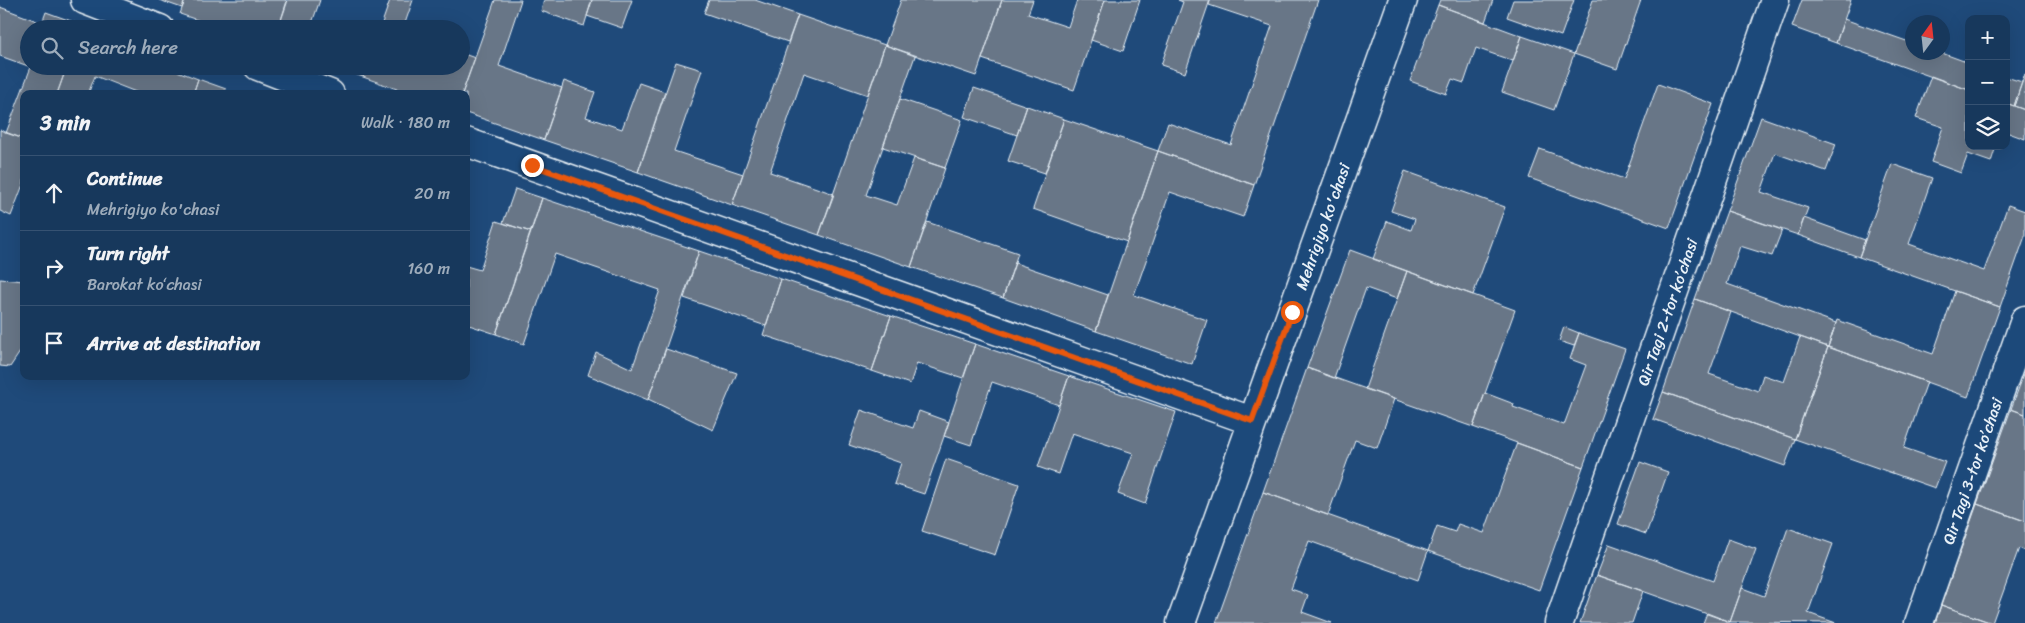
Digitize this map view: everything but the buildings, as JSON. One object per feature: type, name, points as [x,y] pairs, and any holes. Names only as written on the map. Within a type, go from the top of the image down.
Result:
[{"type":"street","points":[[85,0],[137,20]]},
{"type":"street","name":"Qir Tagi 2-tor koʼchasi","points":[[1559,623],[1775,0]]},
{"type":"street","name":"Mehrigiyo ko'chasi","points":[[1180,623],[1400,1]]},
{"type":"street","points":[[281,75],[320,90]]},
{"type":"street","points":[[470,143],[1252,421]]},
{"type":"street","name":"Qir Tagi 3-tor koʼchasi","points":[[1919,623],[2025,320]]},
{"type":"route","points":[[532,165],[1252,421],[1292,312]]}]
